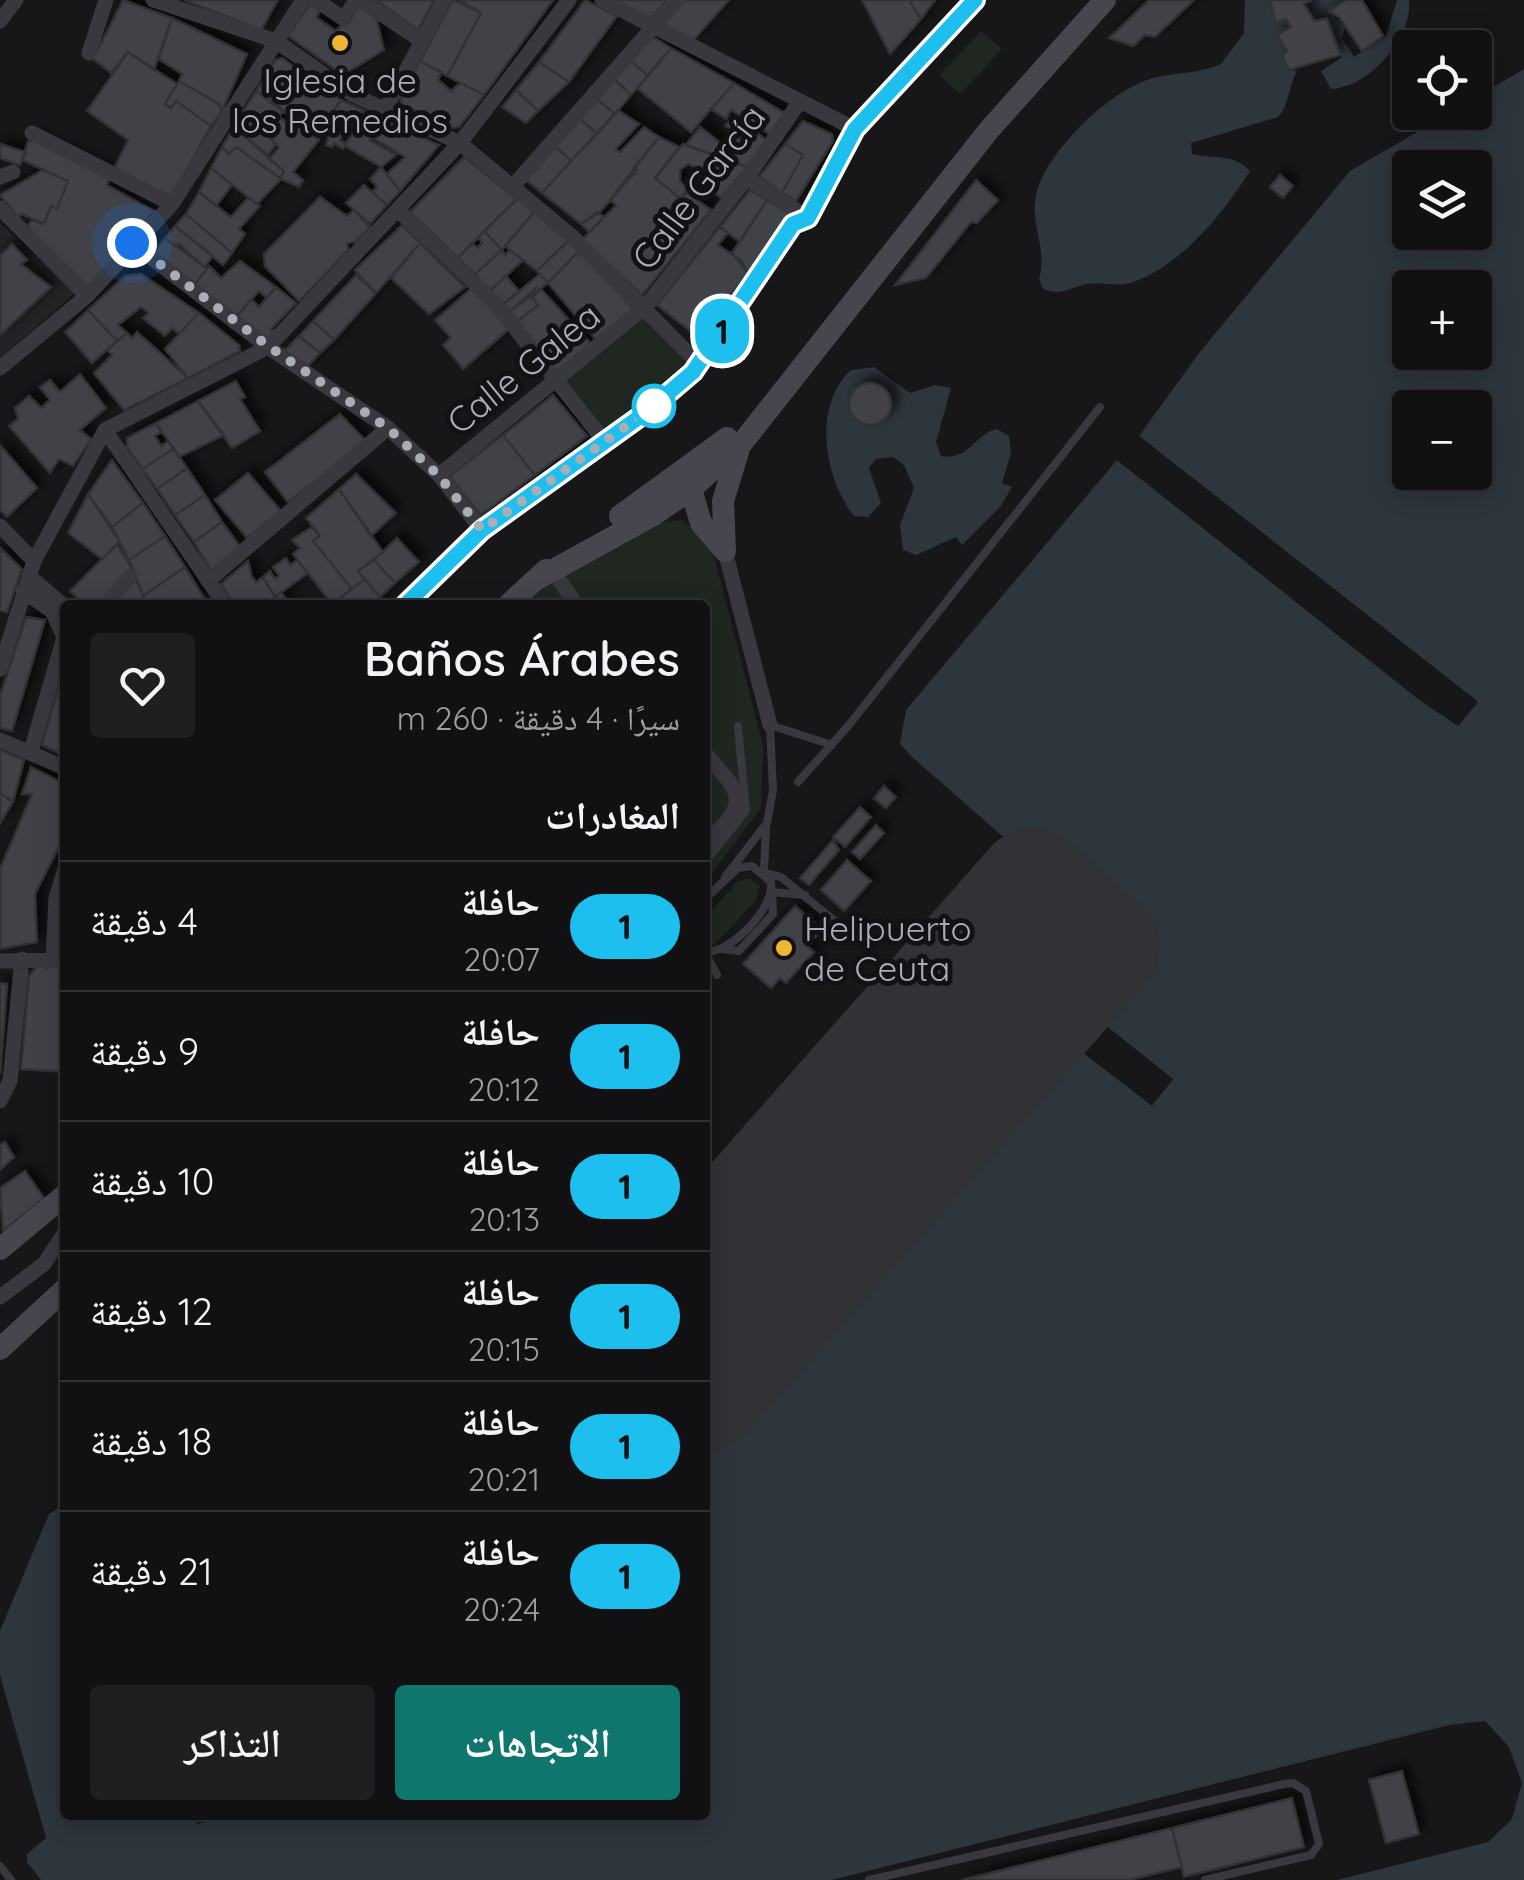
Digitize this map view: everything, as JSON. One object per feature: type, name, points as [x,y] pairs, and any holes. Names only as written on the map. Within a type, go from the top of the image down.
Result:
[{"type":"street","points":[[0,22],[16,0]]},
{"type":"street","points":[[89,53],[106,0]]},
{"type":"street","points":[[154,0],[276,41],[353,95],[460,142],[514,185],[645,307],[699,364]]},
{"type":"street","points":[[0,368],[87,296],[172,204],[303,0]]},
{"type":"street","points":[[316,0],[344,19],[358,0],[422,41]]},
{"type":"street","points":[[386,108],[444,0]]},
{"type":"street","points":[[0,669],[29,576],[105,430],[268,346],[460,142],[569,0]]},
{"type":"street","points":[[602,0],[798,104],[855,129]]},
{"type":"street","points":[[514,185],[676,0]]},
{"type":"street","points":[[410,600],[482,530],[654,406],[699,364],[793,224],[808,218],[855,129],[975,0]]},
{"type":"street","points":[[650,508],[691,489],[786,383],[989,130],[1105,0]]},
{"type":"street","name":"Calle García","points":[[645,307],[748,178],[798,104]]},
{"type":"street","points":[[32,133],[172,204]]},
{"type":"street","points":[[748,178],[808,218]]},
{"type":"street","points":[[0,208],[87,296]]},
{"type":"street","points":[[399,211],[496,304],[605,442]]},
{"type":"street","points":[[132,243],[268,346],[388,428],[439,476],[482,530]]},
{"type":"street","name":"Calle Galea","points":[[439,476],[645,307]]},
{"type":"street","points":[[208,580],[388,428]]},
{"type":"street","points":[[105,430],[222,600]]},
{"type":"street","points":[[516,600],[650,508],[733,442]]},
{"type":"street","points":[[711,520],[730,470],[733,442]]},
{"type":"street","points":[[691,489],[725,551],[770,725]]},
{"type":"street","points":[[650,508],[711,520]]},
{"type":"street","points":[[0,526],[60,622]]},
{"type":"street","points":[[29,576],[60,602]]},
{"type":"street","points":[[110,600],[130,576]]},
{"type":"street","points":[[548,579],[571,600]]},
{"type":"street","points":[[31,751],[60,651]]},
{"type":"street","points":[[0,740],[60,766]]},
{"type":"street","points":[[710,759],[738,790],[736,814],[710,839]]},
{"type":"street","points":[[0,961],[59,960],[56,898],[60,886]]},
{"type":"street","points":[[0,1100],[10,1081],[22,959]]},
{"type":"street","points":[[0,1249],[60,1199]]},
{"type":"street","points":[[0,1265],[60,1218]]},
{"type":"street","points":[[0,1298],[55,1252],[60,1242]]},
{"type":"street","points":[[0,1349],[60,1294]]},
{"type":"lane","points":[[798,782],[832,745],[1100,407]]},
{"type":"lane","points":[[710,951],[739,952],[770,917],[772,892],[764,872],[773,790],[770,725],[832,745]]},
{"type":"lane","points":[[710,856],[746,811],[738,726]]},
{"type":"lane","points":[[710,894],[767,823]]},
{"type":"lane","points":[[725,877],[738,868],[752,866],[781,878],[846,930]]},
{"type":"lane","points":[[772,892],[805,894]]},
{"type":"lane","points":[[710,962],[717,975]]},
{"type":"lane","points":[[874,1879],[1292,1782],[1306,1791],[1320,1844],[1311,1856],[1205,1880]]},
{"type":"lane","points":[[0,1866],[11,1880]]},
{"type":"shaded area","points":[[1245,0],[1270,0],[1276,23],[1286,19],[1291,27],[1278,35],[1287,51],[1289,70],[1297,71],[1278,117],[1191,143],[1192,154],[1230,159],[1250,171],[1239,187],[1200,236],[1151,274],[1127,284],[1093,283],[1061,292],[1043,289],[1039,279],[1041,258],[1035,207],[1042,179],[1052,161],[1082,125],[1136,84],[1221,64],[1244,33]]},
{"type":"shaded area","points":[[1312,0],[1346,0],[1329,11],[1345,28],[1342,38],[1354,57],[1386,36],[1397,0],[1409,0],[1404,29],[1392,30],[1392,50],[1386,58],[1360,80],[1331,89],[1321,71],[1341,58],[1327,19],[1314,21],[1304,4]]},
{"type":"shaded area","points":[[981,31],[1002,49],[960,94],[939,75]]},
{"type":"shaded area","points":[[1524,69],[1524,1880],[1337,1880],[1488,1842],[1512,1819],[1522,1783],[1509,1747],[1485,1721],[1449,1725],[832,1880],[41,1880],[27,1862],[27,1854],[46,1838],[0,1675],[0,1631],[49,1514],[60,1507],[60,1820],[194,1820],[198,1824],[214,1820],[710,1820],[710,1408],[1050,1027],[1152,1105],[1173,1079],[1072,999],[1121,944],[1119,938],[912,757],[900,744],[906,710],[1117,460],[1418,699],[1458,726],[1477,701],[1139,436],[1199,353],[1350,171],[1421,130],[1492,130],[1492,88]]},
{"type":"shaded area","points":[[0,223],[75,293],[0,358]]},
{"type":"shaded area","points":[[647,314],[691,361],[605,431],[565,381]]},
{"type":"shaded area","points":[[874,367],[910,393],[935,385],[951,388],[936,442],[941,456],[959,454],[996,429],[1009,436],[1011,453],[1002,483],[1012,487],[1001,506],[962,545],[956,537],[916,555],[903,550],[900,525],[914,488],[904,465],[893,457],[876,459],[869,468],[881,503],[868,517],[854,516],[835,482],[827,442],[831,403],[851,370]],"holes":[[[866,383],[883,386],[891,399],[887,417],[874,425],[856,420],[849,406],[853,391]]]},
{"type":"shaded area","points":[[683,520],[712,548],[763,746],[761,808],[710,875],[710,600],[530,600],[597,550],[638,529]]},
{"type":"shaded area","points":[[749,878],[760,886],[756,900],[714,945],[710,945],[710,913],[737,882]]},
{"type":"pier","points":[[1139,436],[1478,702],[1458,726],[1117,460],[1120,456],[1457,719],[1471,703],[1136,440]]},
{"type":"pier","points":[[1072,999],[1173,1079],[1152,1106],[1050,1027],[1053,1023],[1152,1099],[1166,1080],[1069,1003]]},
{"type":"building","points":[[123,0],[172,18],[154,70],[128,52],[111,73],[93,59]]},
{"type":"building","points":[[184,0],[278,0],[261,30]]},
{"type":"building","points":[[376,0],[434,0],[418,30]]},
{"type":"building","points":[[453,0],[481,13],[447,76],[420,61]]},
{"type":"building","points":[[460,0],[553,0],[484,95],[447,76],[481,13]]},
{"type":"building","points":[[585,0],[617,16],[569,82],[539,62]]},
{"type":"building","points":[[615,0],[667,0],[653,16],[645,18]]},
{"type":"building","points":[[684,0],[729,0],[690,44],[661,28]]},
{"type":"building","points":[[862,0],[909,0],[921,19],[890,54]]},
{"type":"building","points":[[909,0],[935,0],[921,19]]},
{"type":"building","points":[[1149,0],[1194,0],[1155,37],[1145,35],[1133,46],[1109,38]]},
{"type":"building","points":[[1270,0],[1312,0],[1304,4],[1314,21],[1327,19],[1340,55],[1289,70],[1282,56],[1287,51],[1277,35],[1291,27],[1286,19],[1276,23]]},
{"type":"building","points":[[1346,0],[1362,0],[1383,36],[1362,51],[1339,17],[1329,11]]},
{"type":"building","name":"Iglesia de los Remedios","points":[[310,4],[320,11],[316,17],[336,31],[359,5],[376,17],[384,50],[343,75],[288,36]]},
{"type":"building","points":[[172,18],[247,54],[222,111],[219,104],[179,81],[182,74],[159,59]]},
{"type":"building","points":[[650,35],[671,48],[648,76],[630,60]]},
{"type":"building","points":[[671,48],[734,83],[691,132],[637,88]]},
{"type":"building","points":[[128,52],[177,84],[165,104],[171,108],[176,101],[211,126],[172,197],[113,171],[128,140],[87,111]]},
{"type":"building","points":[[282,58],[341,100],[315,136],[256,91],[275,60]]},
{"type":"building","points":[[630,60],[648,76],[631,95],[614,79]]},
{"type":"building","points":[[420,61],[442,72],[438,80],[451,91],[460,83],[484,95],[459,127],[452,128],[401,104],[401,96]]},
{"type":"building","points":[[539,62],[569,82],[538,111],[516,90]]},
{"type":"building","points":[[614,79],[631,95],[615,114],[597,99]]},
{"type":"building","points":[[179,81],[219,104],[222,111],[211,126],[176,101],[171,108],[165,104]]},
{"type":"building","points":[[734,83],[786,114],[771,135],[731,110],[726,119],[711,109]]},
{"type":"building","points":[[516,90],[538,111],[526,123],[502,107]]},
{"type":"building","points":[[256,91],[283,110],[279,117],[296,129],[299,124],[319,140],[293,172],[303,180],[299,187],[281,179],[284,171],[269,159],[279,147],[272,140],[277,134],[271,130],[267,135],[242,113]]},
{"type":"building","points":[[597,99],[615,114],[597,134],[579,118]]},
{"type":"building","points":[[341,100],[363,110],[351,137],[344,133],[340,140],[346,143],[343,149],[334,143],[332,147],[326,145],[329,136],[319,131]]},
{"type":"building","points":[[363,110],[383,120],[370,140],[396,155],[381,167],[345,146]]},
{"type":"building","points":[[618,110],[639,124],[616,149],[620,152],[644,127],[659,137],[634,167],[637,170],[599,213],[581,224],[542,193]]},
{"type":"building","points":[[242,113],[276,144],[268,155],[234,127]]},
{"type":"building","points":[[579,118],[597,134],[571,161],[555,146]]},
{"type":"building","points":[[732,118],[738,123],[741,119],[767,141],[747,167],[686,145],[700,127],[722,144],[719,149],[725,154],[741,135],[725,126]]},
{"type":"building","points":[[383,120],[439,145],[400,191],[387,174],[405,157],[373,138]]},
{"type":"building","points":[[803,121],[832,134],[833,141],[796,201],[782,193],[803,155],[785,144]]},
{"type":"building","points":[[234,127],[284,171],[281,179],[236,147],[229,154],[222,147]]},
{"type":"building","points":[[659,137],[679,147],[655,178],[681,199],[686,192],[711,210],[642,295],[582,240],[616,205],[610,200]]},
{"type":"building","points":[[36,140],[111,175],[107,185],[154,211],[89,288],[27,227],[32,220],[44,224],[51,206],[57,209],[68,181],[22,160],[28,142]]},
{"type":"building","points":[[0,144],[26,152],[20,165],[0,158]]},
{"type":"building","points":[[683,144],[713,155],[704,172],[688,164],[680,170],[680,181],[687,189],[681,199],[655,178]]},
{"type":"building","points":[[785,144],[803,155],[782,193],[759,177]]},
{"type":"building","points":[[555,146],[571,161],[542,193],[526,180]]},
{"type":"building","points":[[222,147],[229,154],[236,147],[281,179],[257,204],[211,168]]},
{"type":"building","points":[[464,157],[517,199],[458,258],[410,212]]},
{"type":"building","points":[[721,158],[747,167],[722,198],[698,184],[709,163],[716,167]]},
{"type":"building","points":[[381,167],[400,191],[387,205],[372,192],[377,187],[370,179]]},
{"type":"building","points":[[211,168],[232,185],[216,206],[199,192]]},
{"type":"building","points":[[43,170],[68,181],[57,209],[51,206],[44,224],[22,214],[18,217],[0,195]]},
{"type":"building","points":[[1280,175],[1293,186],[1283,198],[1270,187]]},
{"type":"building","points":[[976,180],[998,200],[977,223],[971,222],[926,278],[895,285]]},
{"type":"building","points":[[364,185],[387,205],[370,224],[346,203]]},
{"type":"building","points":[[750,190],[767,200],[740,242],[720,227]]},
{"type":"building","points":[[199,192],[231,217],[248,198],[260,206],[239,229],[245,234],[232,253],[186,214]]},
{"type":"building","points":[[320,197],[347,216],[354,210],[370,227],[355,242],[347,243],[348,250],[299,301],[265,266],[264,254]]},
{"type":"building","points":[[517,199],[534,212],[502,250],[484,231]]},
{"type":"building","points":[[767,200],[789,213],[748,273],[732,253]]},
{"type":"building","points":[[534,212],[568,241],[537,271],[505,246]]},
{"type":"building","points":[[597,212],[604,217],[589,232],[581,224]]},
{"type":"building","points":[[186,214],[232,253],[223,265],[175,226]]},
{"type":"building","points":[[402,225],[420,243],[376,293],[355,270]]},
{"type":"building","points":[[175,226],[213,256],[204,267],[179,244],[177,247],[165,238]]},
{"type":"building","points":[[720,227],[728,233],[718,245],[741,260],[748,273],[698,337],[657,305]]},
{"type":"building","points":[[484,231],[502,250],[475,274],[458,258],[472,243],[477,248],[482,243],[478,237]]},
{"type":"building","points":[[165,238],[207,269],[193,287],[151,255]]},
{"type":"building","points":[[568,241],[579,251],[548,283],[537,271]]},
{"type":"building","points":[[420,243],[465,287],[429,314],[391,278]]},
{"type":"building","points":[[12,244],[27,260],[21,264],[51,287],[0,335],[0,256]]},
{"type":"building","points":[[502,250],[505,255],[510,250],[523,260],[490,291],[475,274]]},
{"type":"building","points":[[579,251],[635,310],[597,341],[548,283]]},
{"type":"building","points":[[240,261],[276,287],[267,298],[259,291],[236,317],[193,287],[209,266],[221,278]]},
{"type":"building","points":[[141,274],[199,313],[179,334],[172,328],[165,336],[143,318],[149,313],[141,307],[118,325],[127,333],[117,341],[88,310],[125,276]]},
{"type":"building","points":[[540,274],[548,283],[510,311],[504,304]]},
{"type":"building","points":[[356,275],[376,293],[334,340],[313,321]]},
{"type":"building","points":[[506,276],[519,291],[504,304],[490,291]]},
{"type":"building","points":[[276,287],[296,303],[271,329],[275,333],[268,339],[236,317],[251,299],[259,307]]},
{"type":"building","points":[[473,287],[509,329],[463,369],[443,345],[451,338],[435,320]]},
{"type":"building","points":[[535,289],[532,298],[538,305],[518,321],[510,311]]},
{"type":"building","points":[[541,289],[592,345],[556,373],[518,321],[538,305],[532,298]]},
{"type":"building","points":[[88,310],[117,341],[92,363],[65,332]]},
{"type":"building","points":[[199,313],[239,345],[240,351],[188,378],[165,349]]},
{"type":"building","points":[[313,321],[334,340],[320,353],[299,336]]},
{"type":"building","points":[[137,332],[188,378],[124,410],[94,373],[112,355],[107,350],[127,333],[132,338]]},
{"type":"building","points":[[299,336],[320,353],[308,366],[284,351]]},
{"type":"building","points":[[80,374],[106,408],[80,430],[91,439],[73,466],[59,459],[50,473],[9,426],[18,419],[15,408],[29,396],[41,408],[50,400],[40,387],[50,380],[60,392]]},
{"type":"building","points":[[236,381],[245,397],[240,399],[260,431],[232,448],[198,401]]},
{"type":"building","points":[[870,383],[885,389],[891,404],[885,419],[870,425],[855,419],[849,404],[855,389]]},
{"type":"building","points":[[553,395],[587,436],[535,475],[503,435]]},
{"type":"building","points":[[198,401],[224,435],[179,457],[156,423]]},
{"type":"building","points":[[340,414],[367,442],[288,502],[265,472]]},
{"type":"building","points":[[156,423],[161,432],[155,436],[161,446],[168,441],[174,449],[142,469],[127,447],[127,438]]},
{"type":"building","points":[[503,435],[535,475],[481,515],[449,476]]},
{"type":"building","points":[[0,445],[37,488],[7,517],[0,510]]},
{"type":"building","points":[[174,449],[187,468],[157,489],[142,469]]},
{"type":"building","points":[[112,460],[143,503],[112,527],[88,494]]},
{"type":"building","points":[[187,468],[205,495],[175,515],[157,489]]},
{"type":"building","points":[[248,473],[281,511],[247,538],[215,500]]},
{"type":"building","points":[[356,474],[396,513],[371,536],[339,489]]},
{"type":"building","points":[[339,489],[383,552],[358,571],[365,579],[352,589],[313,541],[320,536],[306,518]]},
{"type":"building","points":[[88,494],[120,542],[102,559],[68,533]]},
{"type":"building","points":[[205,495],[222,522],[194,542],[175,515]]},
{"type":"building","points":[[143,503],[165,536],[129,560],[112,527]]},
{"type":"building","points":[[222,522],[241,548],[212,572],[194,542]]},
{"type":"building","points":[[312,527],[320,536],[313,541],[352,589],[337,600],[329,600],[293,554],[300,548],[292,540]]},
{"type":"building","points":[[165,536],[185,567],[143,596],[129,560]]},
{"type":"building","points":[[397,538],[419,562],[395,583],[374,560]]},
{"type":"building","points":[[117,544],[132,568],[106,600],[80,600],[70,591]]},
{"type":"building","points":[[0,548],[22,569],[7,612],[0,610]]},
{"type":"building","points":[[286,558],[290,565],[297,560],[308,573],[275,597],[263,577],[270,571],[275,579],[279,576],[273,567]]},
{"type":"building","points":[[374,560],[395,583],[380,597],[358,571]]},
{"type":"building","points":[[248,561],[252,577],[256,582],[263,577],[275,597],[231,600],[221,584]]},
{"type":"building","points":[[185,567],[204,598],[144,600],[143,596]]},
{"type":"building","points":[[136,577],[144,600],[115,600]]},
{"type":"building","points":[[365,579],[380,597],[377,600],[338,600]]},
{"type":"building","points":[[26,617],[45,620],[12,731],[0,728],[0,696]]},
{"type":"building","points":[[60,680],[60,754],[42,745]]},
{"type":"building","points":[[0,750],[24,760],[13,802],[0,793]]},
{"type":"building","points":[[31,767],[60,782],[60,845],[35,894],[37,942],[0,949],[0,869],[32,794],[22,794]]},
{"type":"building","points":[[884,786],[896,797],[886,808],[874,798]]},
{"type":"building","points":[[0,793],[13,802],[0,823]]},
{"type":"building","points":[[860,807],[871,817],[845,847],[833,837]]},
{"type":"building","points":[[876,825],[884,833],[860,859],[852,852]]},
{"type":"building","points":[[833,840],[839,850],[809,885],[800,878]]},
{"type":"building","points":[[847,860],[871,881],[844,911],[821,890]]},
{"type":"building","name":"Helipuerto de Ceuta","points":[[795,906],[824,931],[805,944],[814,952],[786,983],[780,978],[771,988],[743,964]]},
{"type":"building","points":[[47,964],[60,965],[60,1072],[21,1069],[29,976],[38,965],[47,968]]},
{"type":"building","points":[[0,983],[7,984],[0,1074]]},
{"type":"building","points":[[5,1142],[14,1157],[0,1170],[0,1145]]},
{"type":"building","points":[[25,1171],[44,1198],[3,1231],[0,1188]]},
{"type":"building","points":[[1402,1771],[1419,1834],[1386,1843],[1369,1780]]},
{"type":"building","points":[[1292,1798],[1304,1847],[1184,1877],[1172,1828]]},
{"type":"building","points":[[1172,1828],[1182,1867],[1129,1880],[962,1880]]},
{"type":"runway","points":[[710,1251],[1033,886],[1102,947],[710,1388]]},
{"type":"bus line","name":"1","points":[[410,600],[482,530],[645,413],[693,372],[748,296],[793,224],[808,218],[855,129],[975,0]]},
{"type":"place","name":"Iglesia de los Remedios","points":[[340,43]]},
{"type":"place","name":"Helipuerto de Ceuta","points":[[784,948]]},
{"type":"route","points":[[132,243],[268,346],[388,428],[439,476],[482,530],[654,406]]}]
